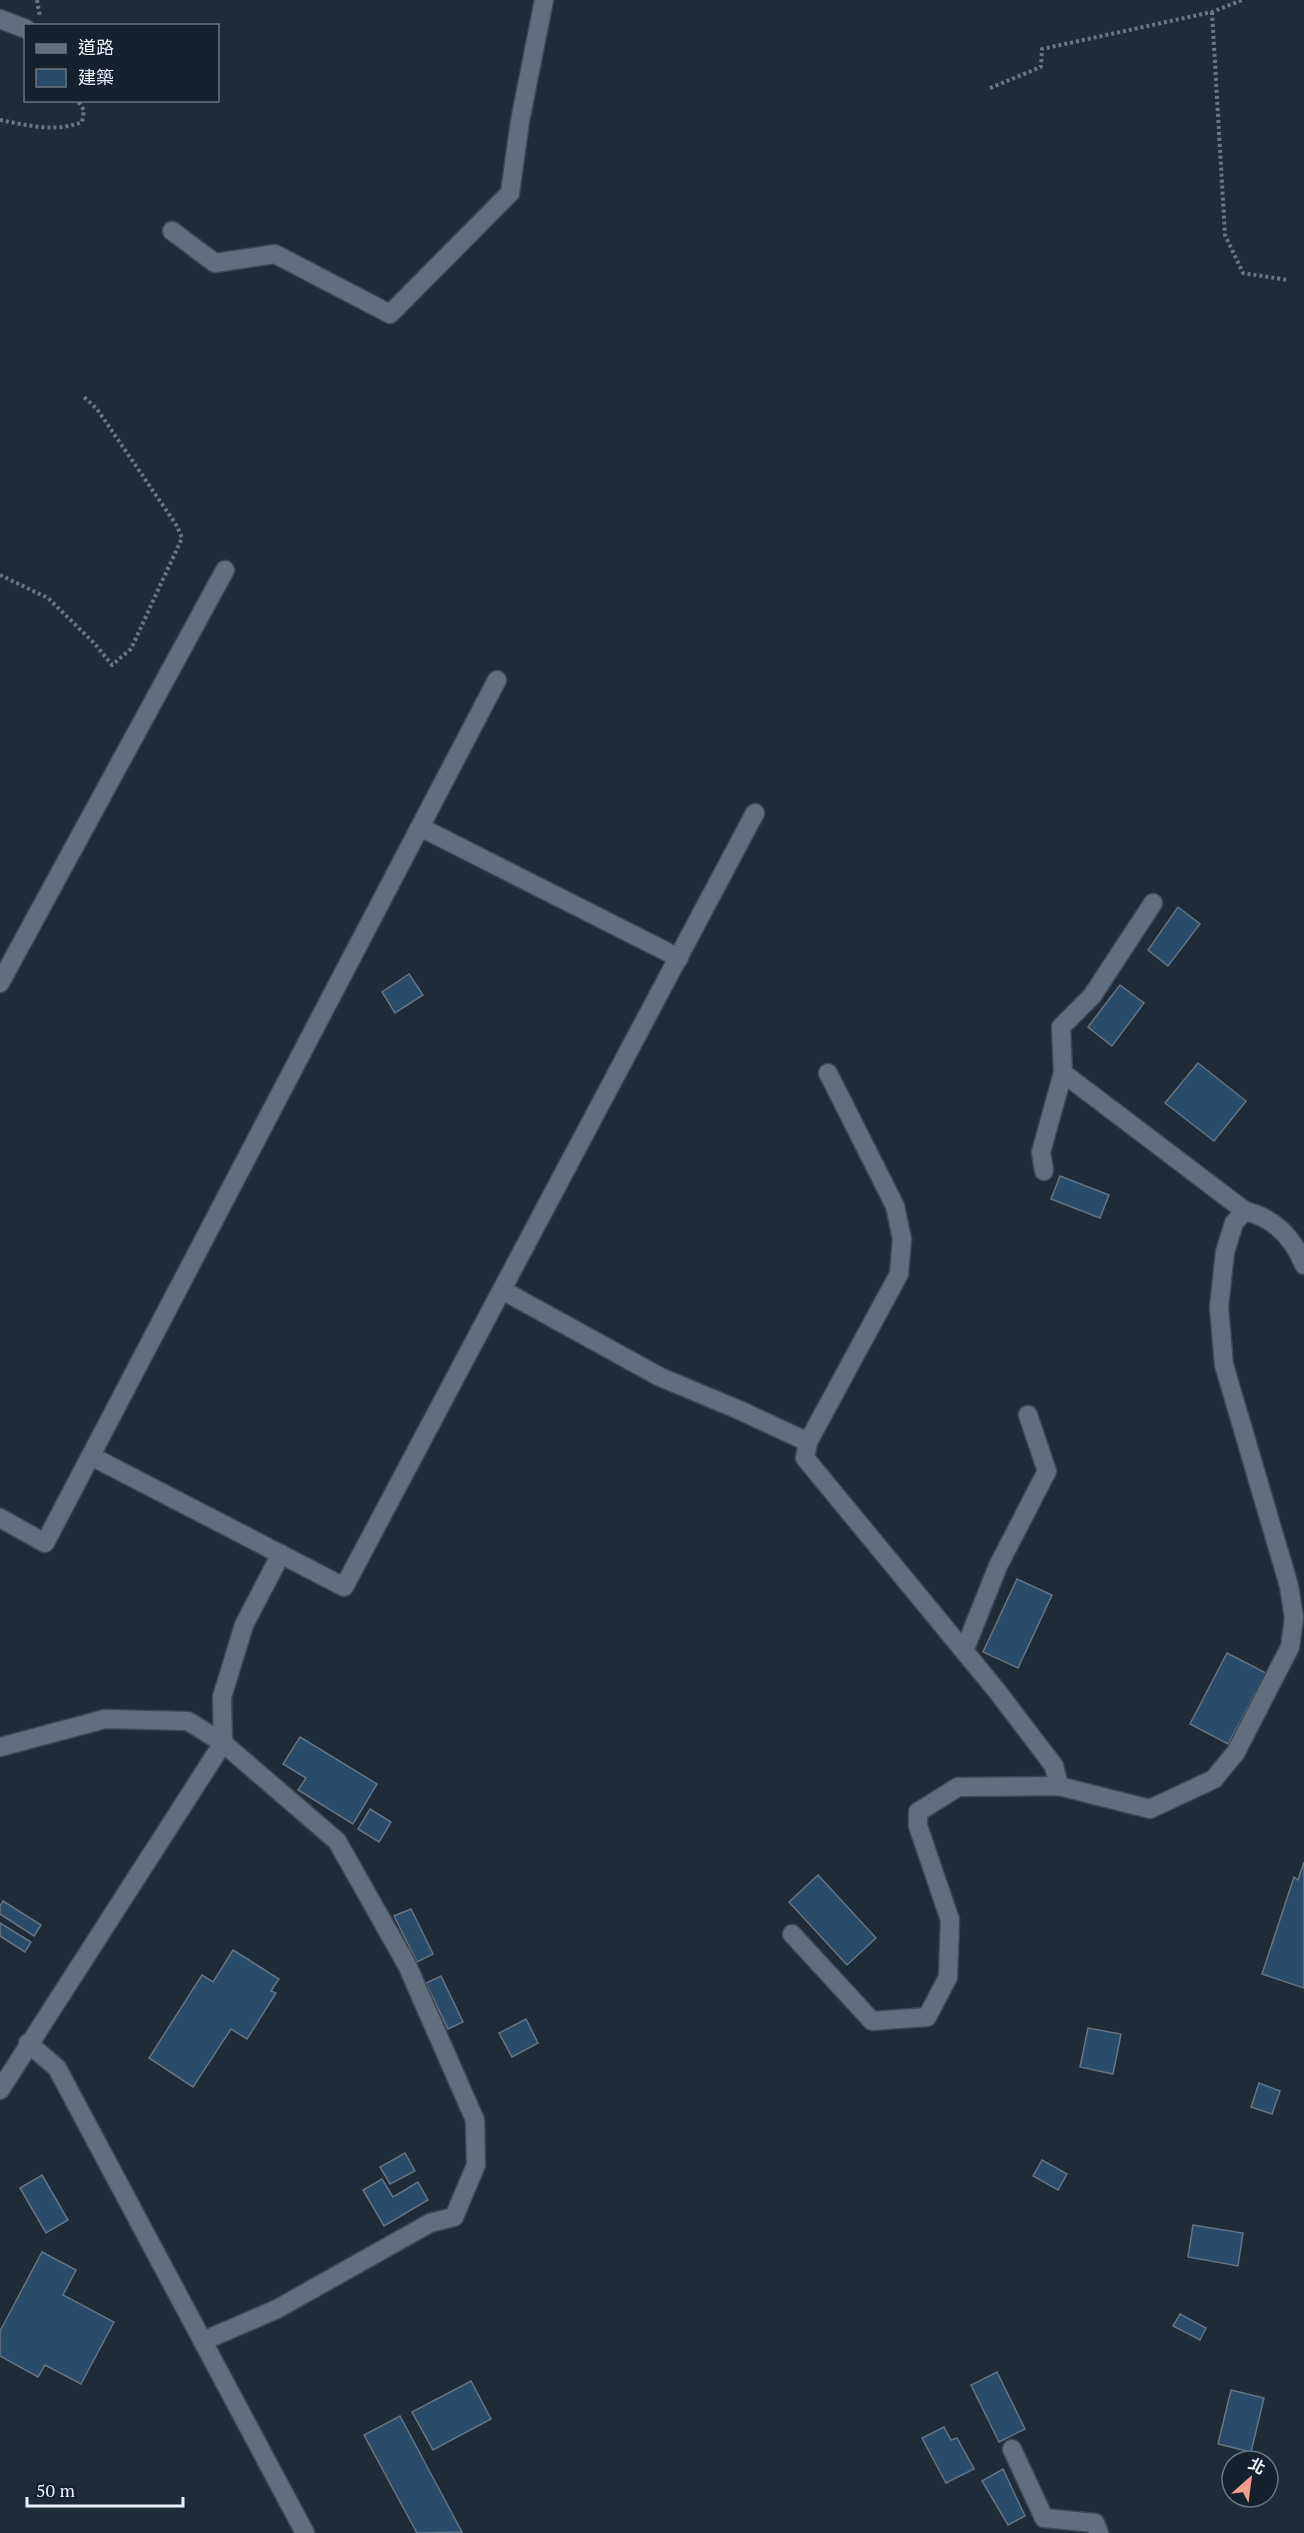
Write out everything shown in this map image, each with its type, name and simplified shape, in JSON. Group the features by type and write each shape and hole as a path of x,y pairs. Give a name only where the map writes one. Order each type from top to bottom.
{"lane":[{"path":"172,231 215,263 275,254 390,314 510,193 520,121 544,0"},
{"path":"0,19 24,28"},
{"path":"0,983 225,570"},
{"path":"0,1518 45,1543 497,680"},
{"path":"91,1456 344,1587 755,813"},
{"path":"420,827 679,958"},
{"path":"1044,1171 1041,1152 1063,1073 1061,1027 1092,996 1153,903"},
{"path":"828,1073 895,1206 902,1239 899,1274 808,1442 806,1458 998,1691 1054,1766 1059,1786"},
{"path":"1063,1073 1245,1211 1262,1215 1287,1234 1304,1265"},
{"path":"792,1934 872,2021 927,2017 948,1977 950,1920 918,1826 918,1812 958,1787 1059,1786 1150,1809 1214,1779 1236,1752 1290,1647 1294,1618 1289,1586 1224,1365 1219,1307 1225,1252 1234,1224 1245,1211"},
{"path":"502,1290 660,1377 738,1409 808,1442"},
{"path":"964,1651 998,1566 1047,1471 1028,1415"},
{"path":"0,2090 28,2043 223,1743 222,1697 244,1625 281,1554"},
{"path":"0,1747 105,1719 188,1721 223,1743 337,1840 407,1965 475,2120 476,2165 454,2217 430,2223 277,2309 203,2341"},
{"path":"28,2043 57,2068 305,2533"},
{"path":"1012,2449 1044,2518 1095,2523 1099,2533"}],"path":[{"path":"990,88 1041,68 1042,49 1212,12 1242,0"},
{"path":"1212,12 1225,235 1243,273 1288,280"},
{"path":"0,120 53,129 72,126 82,122 84,110 78,102"},
{"path":"0,575 37,590 48,598 95,644 112,665 131,649 182,538 177,526 97,409 84,397"}],"building":[{"path":"1178,907 1200,924 1168,966 1148,950"},
{"path":"409,974 423,995 395,1013 382,992"},
{"path":"1120,985 1144,1003 1112,1046 1088,1027"},
{"path":"1198,1063 1246,1101 1214,1141 1165,1103"},
{"path":"1060,1176 1109,1195 1100,1218 1051,1199"},
{"path":"1017,1579 1052,1595 1018,1668 983,1652"},
{"path":"1227,1653 1266,1673 1228,1744 1190,1724"},
{"path":"300,1737 377,1784 353,1824 298,1790 306,1778 283,1764"},
{"path":"370,1809 391,1822 379,1842 358,1829"},
{"path":"1304,1862 1304,1988 1262,1974 1294,1877 1298,1880"},
{"path":"818,1875 876,1938 847,1965 789,1902"},
{"path":"3,1901 41,1925 34,1936 0,1914"},
{"path":"411,1909 433,1954 417,1962 394,1916"},
{"path":"0,1923 31,1942 25,1952 0,1936"},
{"path":"233,1950 279,1979 271,1991 276,1993 247,2039 231,2029 193,2087 149,2058 202,1975 213,1982"},
{"path":"441,1976 463,2022 448,2029 426,1983"},
{"path":"526,2019 538,2043 512,2057 499,2033"},
{"path":"1088,2028 1121,2034 1113,2074 1080,2067"},
{"path":"1259,2083 1280,2091 1272,2114 1251,2107"},
{"path":"405,2153 415,2171 390,2184 380,2167"},
{"path":"1042,2160 1067,2174 1058,2190 1033,2176"},
{"path":"42,2175 68,2220 46,2233 20,2188"},
{"path":"382,2179 393,2197 418,2182 428,2200 384,2226 363,2190"},
{"path":"1193,2225 1243,2233 1238,2266 1188,2257"},
{"path":"42,2252 76,2270 63,2295 114,2322 81,2384 45,2365 38,2377 0,2356 0,2331"},
{"path":"1180,2314 1206,2328 1200,2340 1173,2326"},
{"path":"997,2372 1025,2429 999,2442 971,2385"},
{"path":"471,2381 491,2419 433,2450 412,2412"},
{"path":"1231,2390 1264,2398 1252,2449 1239,2449 1218,2444"},
{"path":"400,2416 462,2532 417,2533 364,2435"},
{"path":"944,2427 951,2440 957,2438 974,2469 946,2483 922,2438"},
{"path":"1003,2469 1025,2516 1008,2525 982,2481"}]}
